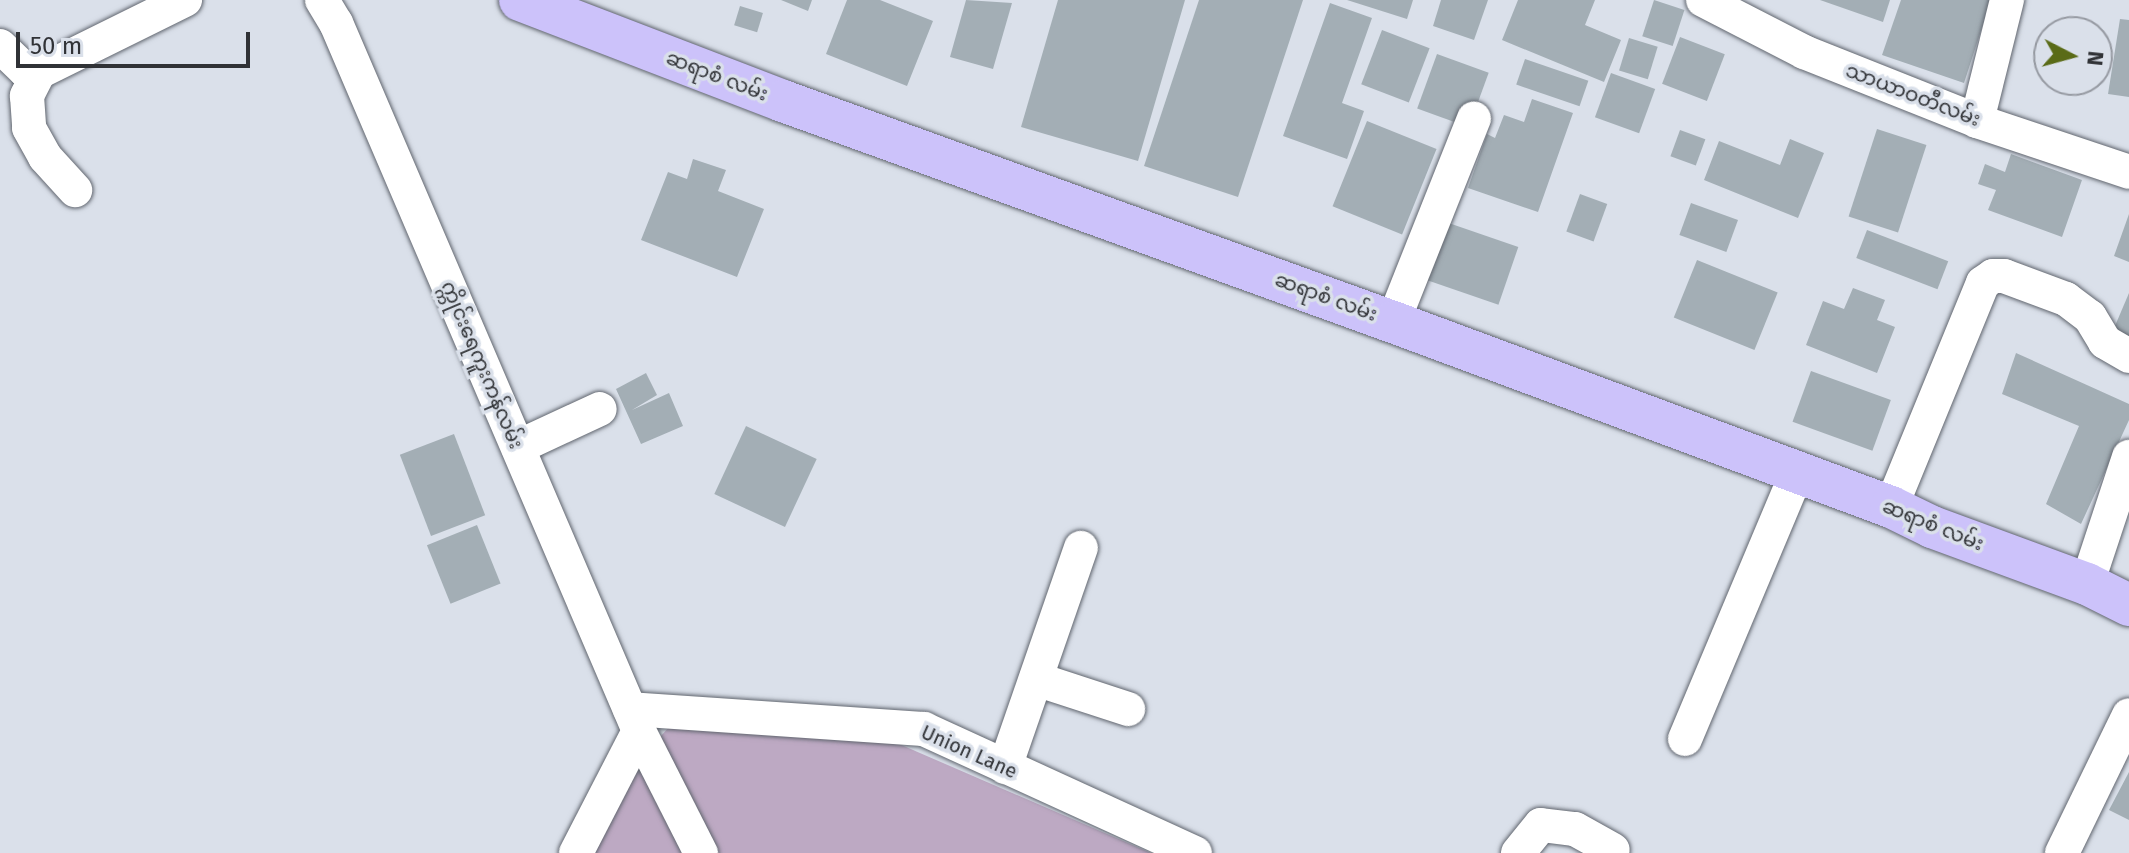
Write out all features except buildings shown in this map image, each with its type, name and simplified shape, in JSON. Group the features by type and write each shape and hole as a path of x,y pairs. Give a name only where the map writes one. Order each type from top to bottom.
{"main road":[{"name":"ဆရာစံ လမ်း","path":"520,0 783,101 1891,507 1932,527 2087,584 2129,605"}],"street":[{"path":"0,46 26,71 39,72 185,0"},
{"name":"က္ကိုင်းရေကူးကန်လမ်း","path":"322,0 336,23 635,720 701,853"},
{"name":"သာယာဝတီလမ်း","path":"1703,0 1804,52 1977,121 2129,172"},
{"path":"1977,121 2007,0"},
{"path":"39,72 27,96 29,128 45,157 75,190"},
{"path":"1393,322 1474,118"},
{"path":"1891,507 1983,283 1993,276 2004,276 2066,299 2090,317 2105,342 2129,356"},
{"path":"518,447 600,409"},
{"path":"2087,584 2129,457"},
{"path":"1685,739 1797,473"},
{"path":"1005,767 1081,548"},
{"path":"1036,679 1128,709"},
{"path":"2062,853 2129,715"},
{"path":"576,853 635,720"},
{"name":"Union Lane","path":"635,720 906,726 924,729 1195,853"},
{"path":"1518,853 1541,825 1575,829 1613,850"}],"shaded area":[{"path":"670,726 883,737 1151,853 594,853 649,749"}]}
